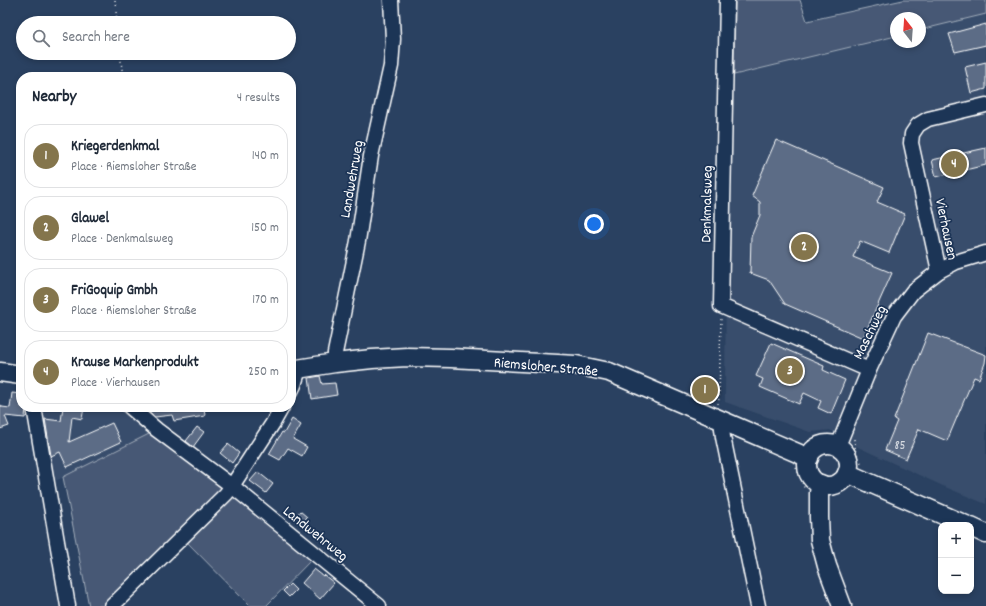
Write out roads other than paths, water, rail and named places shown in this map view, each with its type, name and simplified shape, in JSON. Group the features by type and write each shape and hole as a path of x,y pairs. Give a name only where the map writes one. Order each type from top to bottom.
{"main road":[{"name":"Riemsloher Straße","path":"296,369 372,358 407,357 576,365 609,372 719,414 802,455"},
{"path":"0,372 16,374"},
{"path":"841,440 843,450 849,461 847,473 844,478 834,485 821,484 811,476 808,471 808,464 802,455 811,453 821,445 833,444 841,440"},
{"path":"847,473 959,522"},
{"path":"821,484 819,493 820,540 827,566 842,606"},
{"path":"974,528 986,534"}],"street":[{"name":"Landwehrweg","path":"335,363 335,353 358,241 371,156 391,66 393,39 391,0"},
{"name":"Denkmalsweg","path":"728,0 721,306 869,370"},
{"name":"Vierhausen","path":"939,271 911,143 912,134 918,124 928,119 986,106"},
{"name":"Maschweg","path":"841,440 869,370 894,316 913,291 939,271 956,262 986,253"},
{"path":"35,412 68,606"},
{"name":"Landwehrweg","path":"136,412 157,430 232,486 379,606"},
{"path":"112,606 226,494 279,412"},
{"path":"719,414 758,606"}],"place":[{"name":"Krause Markenprodukt","path":"954,164"},
{"name":"Glawel","path":"804,247"},
{"name":"FriGoquip Gmbh","path":"790,371"},
{"name":"Kriegerdenkmal","path":"705,390"}]}
